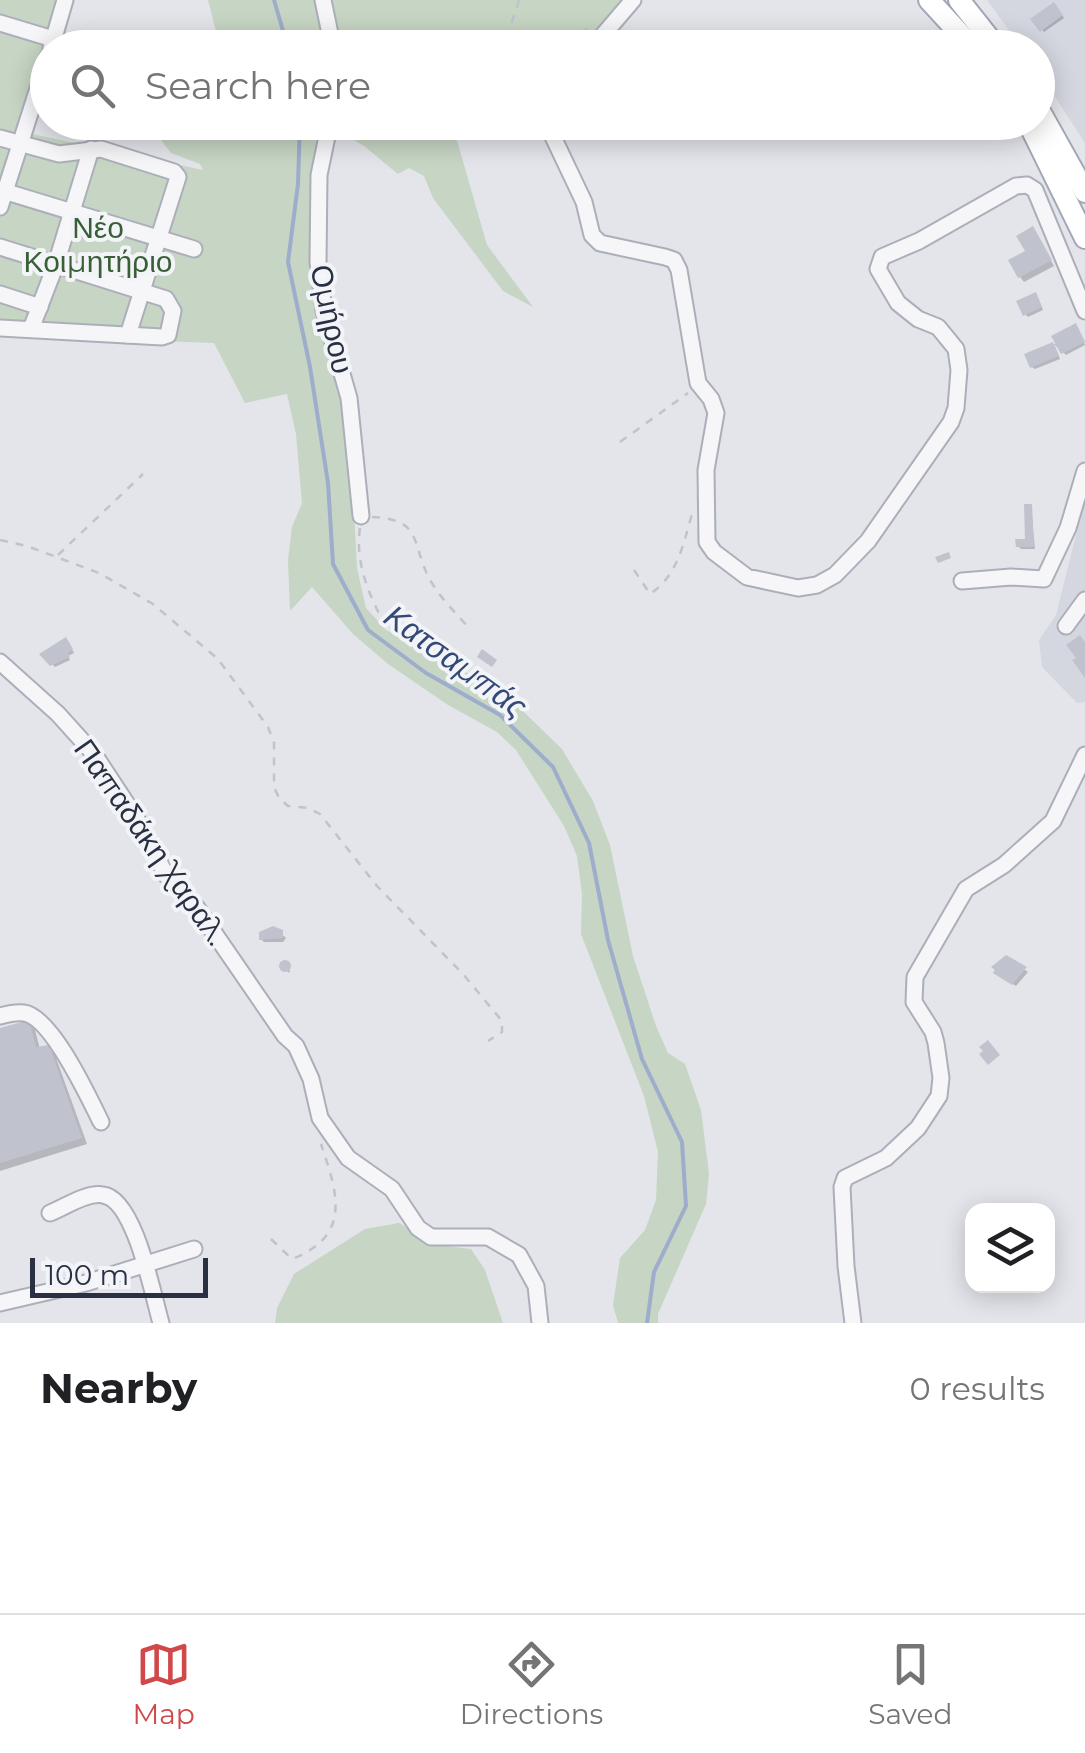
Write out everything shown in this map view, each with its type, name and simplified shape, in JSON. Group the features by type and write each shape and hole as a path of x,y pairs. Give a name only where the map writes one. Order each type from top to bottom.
{"main road":[{"path":"930,0 957,30"},
{"path":"958,0 982,30"},
{"path":"1055,138 1085,192"},
{"path":"1037,140 1085,238"}],"street":[{"path":"56,30 66,0"},
{"path":"323,0 329,30"},
{"path":"607,30 633,0"},
{"path":"0,23 30,35"},
{"path":"30,112 2,196 72,212 194,249"},
{"path":"0,138 59,154 91,149 178,176 128,335"},
{"name":"Ομήρου","path":"326,140 319,174 318,262 324,311 348,398 361,516"},
{"path":"555,140 584,202 592,235 600,243 674,260 680,270 700,385 712,399 716,413 706,470 707,542 747,577 782,587 816,585 834,575 868,541 951,422 958,393 956,349 938,326 918,319 898,303 878,268 882,256 946,227 1016,186 1026,185 1035,190 1085,311"},
{"path":"31,329 56,264 91,149"},
{"path":"0,248 166,298 173,307 168,335 162,337 0,328"},
{"path":"0,294 40,307"},
{"path":"962,582 1011,577 1044,579 1068,528 1085,472"},
{"path":"1066,626 1085,600"},
{"name":"Παπαδάκη Χαραλ.","path":"0,662 77,732 94,754 138,820 166,875 198,908 285,1036 296,1046 311,1079 320,1118"},
{"path":"853,1323 846,1266 842,1188 845,1178 886,1158 918,1128 939,1096 941,1078 936,1043 914,1002 915,978 966,889 1004,865 1053,821 1085,755"},
{"path":"0,1016 22,1012 30,1015 74,1065 101,1122"},
{"path":"320,1118 348,1158 392,1189 418,1228 431,1237 488,1238 518,1255 536,1286 540,1323"},
{"path":"50,1213 90,1196 108,1196 131,1224 161,1323"},
{"path":"0,1303 194,1249"}],"path":[{"path":"511,30 519,0"},
{"path":"620,442 700,385"},
{"path":"57,556 143,474"},
{"path":"634,570 650,594 658,588 678,563 695,502"},
{"path":"383,622 367,587 362,564 361,516 396,518 408,526 429,578 469,628"},
{"path":"0,540 99,573 153,604 218,659 268,727 274,743 274,786 279,798 288,806 320,814 377,886 463,974 502,1021 502,1032 488,1041"},
{"path":"272,1239 292,1259 309,1252 337,1212 338,1195 321,1143 320,1118"}],"shaded area":[{"path":"987,0 1085,0 1085,143 1055,97 1055,30 1009,30"},
{"path":"1085,499 1085,702 1077,703 1042,667 1039,640 1056,615"}],"green space":[{"name":"Νέο Κοιμητήριο","path":"0,0 71,0 57,30 30,30 30,140 60,140 203,170 200,164 171,153 161,140 322,140 311,229 315,283 341,395 357,568 366,608 386,630 503,692 562,749 593,801 610,845 633,956 656,1026 668,1053 685,1064 701,1110 709,1174 706,1204 658,1314 658,1323 618,1323 613,1305 620,1258 645,1230 656,1200 658,1152 644,1096 581,934 582,894 577,856 564,826 516,750 497,732 448,705 388,664 353,634 312,587 290,611 288,560 292,527 302,503 296,434 287,394 245,403 214,343 0,335"},
{"path":"208,0 318,0 324,30 216,30"},
{"path":"327,0 627,0 602,30 333,30"},
{"path":"354,140 457,140 487,245 533,307 503,291 433,198 424,176 409,168 398,174"},
{"path":"399,1223 437,1245 471,1249 485,1270 503,1323 275,1323 277,1308 294,1274 365,1229"}],"building":[{"path":"1054,2 1063,15 1043,30 1030,19"},
{"path":"1033,226 1052,260 1018,278 1008,260 1025,251 1016,236"},
{"path":"1036,292 1042,307 1023,316 1016,301"},
{"path":"1076,323 1085,342 1061,354 1051,336"},
{"path":"1053,342 1059,356 1030,368 1024,354"},
{"path":"1024,504 1032,504 1034,547 1016,547 1015,539 1025,539"},
{"path":"949,552 951,558 938,563 935,557"},
{"path":"1080,635 1085,642 1085,678 1066,645"},
{"path":"66,637 73,649 68,653 70,657 50,666 39,654"},
{"path":"482,649 497,660 492,667 477,657"},
{"path":"273,926 283,930 283,938 259,940 259,932"},
{"path":"1006,955 1027,967 1012,985 993,973 991,967"},
{"path":"285,960 291,966 285,972 279,966"},
{"path":"29,1020 36,1047 49,1045 82,1138 0,1163 0,1028"},
{"path":"988,1040 1000,1055 988,1065 979,1054 983,1051 979,1047"}],"waterway":[{"name":"Κατσαμπάς","path":"274,0 283,30"},
{"name":"Κατσαμπάς","path":"299,140 288,262 328,483 333,564 368,630 426,673 500,715 553,767 589,843 608,940 642,1059 682,1142 686,1206 654,1272 647,1323"}]}
